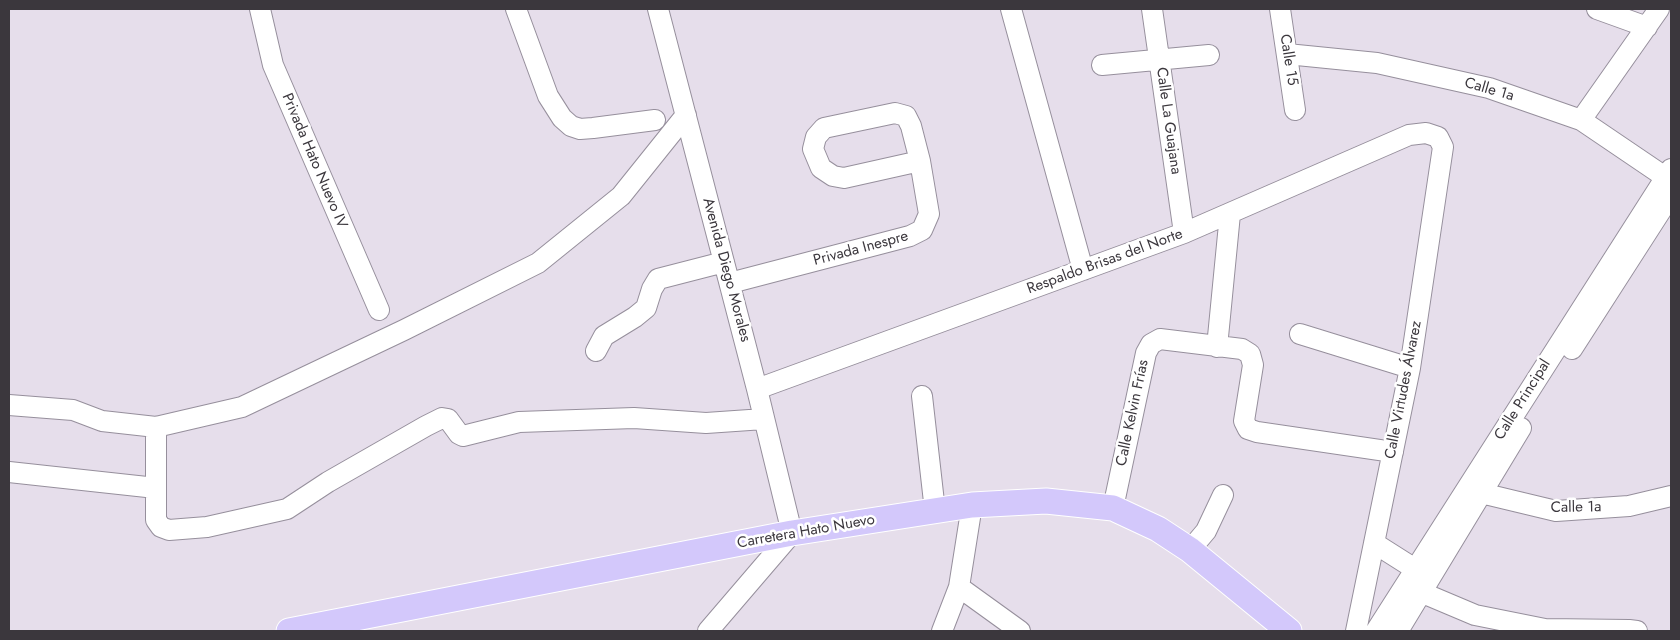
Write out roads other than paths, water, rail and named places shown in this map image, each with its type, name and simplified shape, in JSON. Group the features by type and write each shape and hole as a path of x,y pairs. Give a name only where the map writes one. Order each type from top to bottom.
{"main road":[{"name":"Carretera Hato Nuevo","path":"289,631 792,533 972,505 1046,501 1113,508 1158,529 1190,550 1289,631"}],"street":[{"name":"Privada Hato Nuevo IV","path":"260,9 273,64 379,310"},
{"path":"516,9 548,96 562,118 571,126 592,128 656,120"},
{"name":"Avenida Diego Morales","path":"658,9 730,283 792,533"},
{"path":"1011,9 1083,270"},
{"name":"Calle La Guajana","path":"1152,9 1184,233"},
{"name":"Calle 15","path":"1280,9 1295,110"},
{"path":"1597,9 1647,27"},
{"path":"1581,120 1659,9"},
{"name":"Calle 1a","path":"1287,54 1377,63 1489,88 1581,120 1670,181"},
{"path":"1102,65 1209,55"},
{"name":"Privada Inespre","path":"730,283 910,236 922,230 929,214 920,161 911,126 906,116 895,113 824,128 816,136 813,149 821,168 833,176 844,178 920,161"},
{"path":"9,405 73,410 102,421 156,427 242,407 404,330 538,263 621,196 686,116"},
{"name":"Respaldo Brisas del Norte","path":"757,389 1184,233 1409,135 1426,133 1438,137 1443,147"},
{"name":"Calle Virtudes Álvarez","path":"1356,631 1410,368 1443,147"},
{"name":"Calle Principal","path":"1376,631 1482,493 1670,181"},
{"name":"Calle Principal","path":"1398,631 1414,583 1670,181"},
{"path":"1217,347 1230,214"},
{"path":"596,351 604,336 646,308 652,288 658,279 724,262"},
{"path":"1300,334 1410,368"},
{"name":"Calle Kelvin Frías","path":"1113,508 1146,353 1151,344 1160,339 1242,349 1250,354 1253,365 1244,421 1248,429 1257,432 1393,452"},
{"path":"922,396 935,511"},
{"path":"156,427 156,520 161,527 169,530 207,527 288,509 328,482 442,418 448,419 459,434 463,436 519,422 634,418 706,423 764,419"},
{"path":"9,472 156,488"},
{"name":"Calle 1a","path":"1482,493 1556,511 1629,506 1671,496"},
{"path":"1190,550 1206,532 1223,495"},
{"path":"942,631 959,588 972,505"},
{"path":"708,631 792,533"},
{"path":"1374,543 1414,583 1475,615 1545,629 1637,631"},
{"path":"959,588 1020,631"}]}
